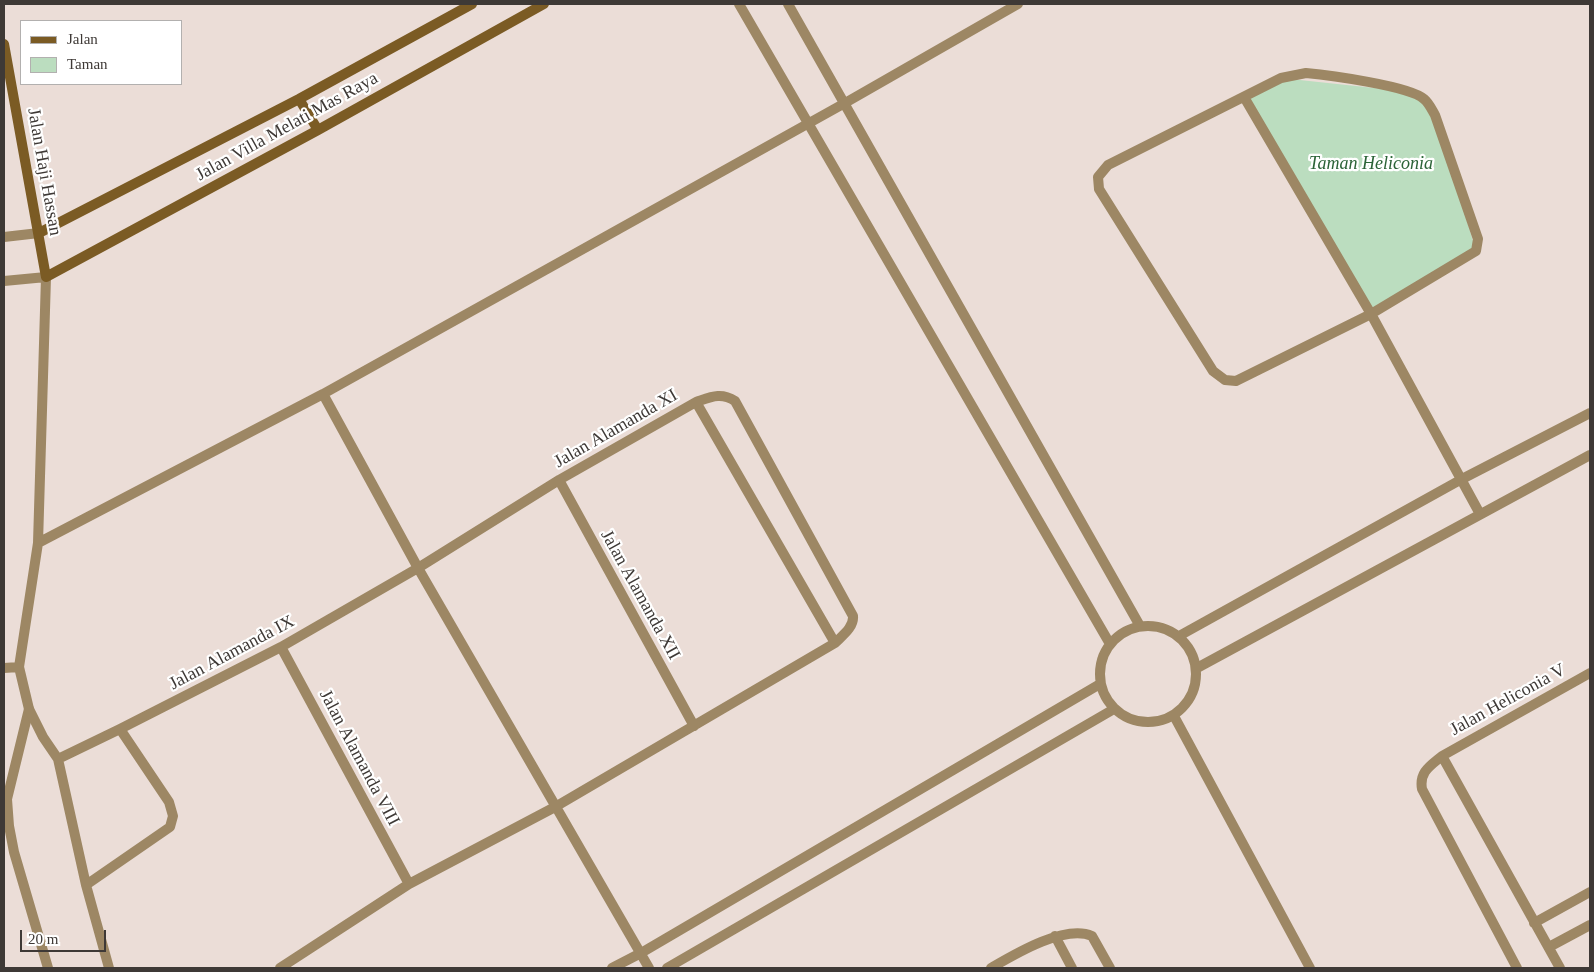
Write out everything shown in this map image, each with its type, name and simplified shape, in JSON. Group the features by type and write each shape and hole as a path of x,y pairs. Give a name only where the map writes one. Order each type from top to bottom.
{"street":[{"name":"Jalan Villa Melati Mas Raya","path":"39,232 299,99 472,4"},
{"name":"Jalan Villa Melati Mas Raya","path":"46,277 318,130 544,4"},
{"path":"739,4 1110,644"},
{"path":"788,4 1140,626"},
{"path":"38,543 323,394 1018,4"},
{"name":"Jalan Haji Hassan","path":"4,44 46,277"},
{"path":"1306,73 1412,92 1424,99 1435,115 1478,239 1476,251 1462,261 1371,314 1236,381 1225,380 1213,371 1099,189 1098,177 1108,165 1244,97 1281,78 1306,73"},
{"path":"1244,97 1371,314 1480,514"},
{"path":"299,99 318,130"},
{"path":"4,237 39,232"},
{"path":"4,281 46,277 38,543 19,667 29,709 43,738 58,759 86,885 109,968"},
{"path":"323,394 418,568 649,968"},
{"path":"280,968 408,884 555,807 835,643 850,627 854,621 854,616 735,401 727,396 716,396 696,402"},
{"name":"Jalan Alamanda XI","path":"418,568 559,480 696,402 835,643"},
{"path":"1178,636 1462,480 1590,413"},
{"path":"1197,668 1590,455"},
{"name":"Jalan Alamanda XII","path":"559,480 694,726"},
{"name":"Jalan Alamanda IX","path":"58,759 281,647 418,568"},
{"path":"1140,626 1160,627 1170,630 1190,650 1197,668 1195,687 1188,703 1174,716 1164,721 1143,722 1132,720 1114,709 1100,684 1099,670 1103,656 1110,644 1123,632 1140,626"},
{"name":"Jalan Alamanda VIII","path":"281,647 408,884"},
{"path":"4,668 19,667"},
{"name":"Jalan Heliconia V","path":"1517,968 1422,789 1423,773 1442,756 1590,673"},
{"path":"612,968 1100,684"},
{"path":"29,709 7,799 9,826 14,852 48,968"},
{"path":"667,968 1114,709"},
{"path":"1174,716 1310,968"},
{"path":"86,885 170,827 173,816 169,802 120,729"},
{"path":"1442,756 1560,968"},
{"path":"1534,923 1590,892"},
{"path":"1549,948 1590,926"},
{"path":"991,968 1055,936 1080,932 1092,936 1110,968"},
{"path":"1055,936 1072,968"}],"green space":[{"name":"Taman Heliconia","path":"1281,78 1412,92 1435,115 1476,251 1371,314 1244,97"}]}
